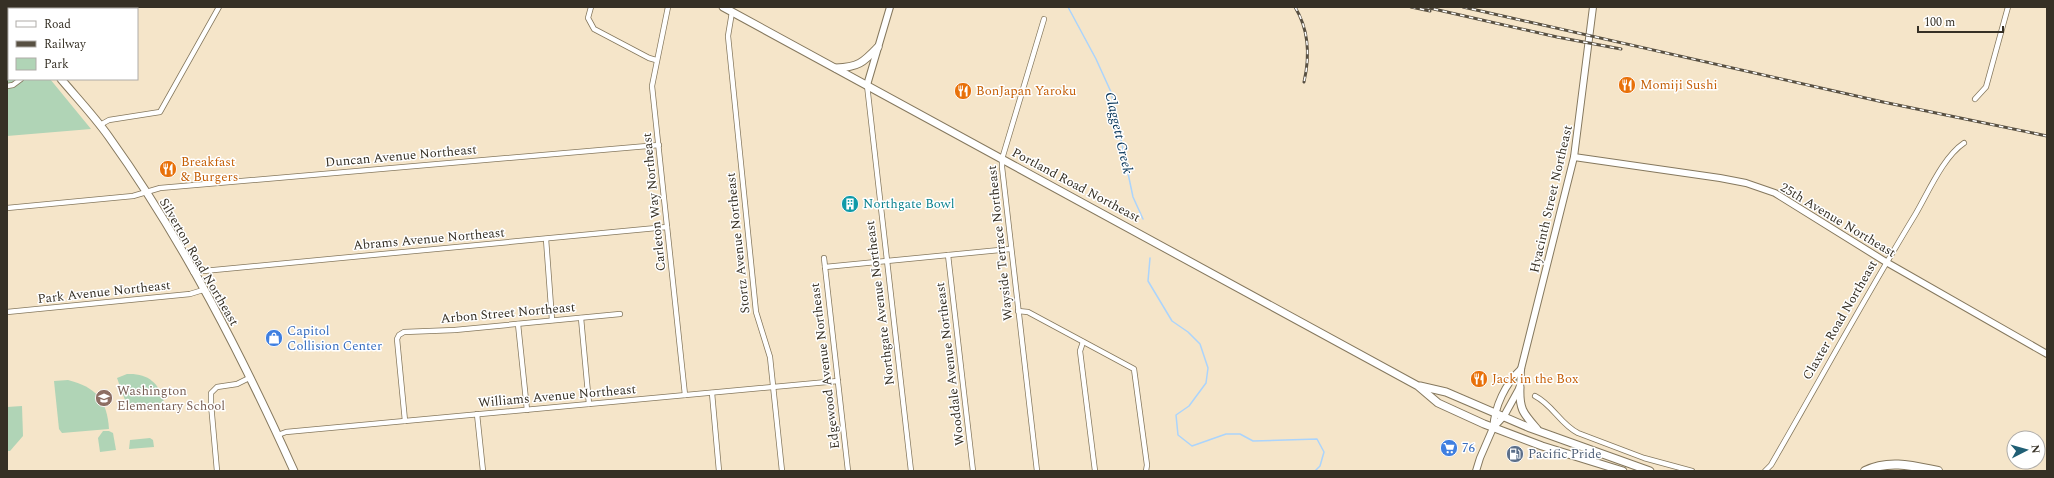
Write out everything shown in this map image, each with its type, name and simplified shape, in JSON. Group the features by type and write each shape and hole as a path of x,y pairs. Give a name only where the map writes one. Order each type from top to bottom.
{"highway":[{"path":"1865,471 1877,466 1894,464 1938,471"}],"main road":[{"name":"Portland Road Northeast","path":"723,7 1418,386 1438,403 1493,428 1542,446 1623,471"},
{"path":"835,68 851,67 862,63 878,47"},
{"name":"Silverton Road Northeast","path":"62,80 100,125 145,192 194,272 278,435 294,471"},
{"name":"Portland Road Northeast","path":"1418,386 1446,392 1539,431 1650,471"},
{"path":"1520,386 1521,408 1539,431"}],"street":[{"path":"100,125 110,120 160,112 219,7"},
{"path":"591,7 588,18 594,29 648,58 656,60"},
{"name":"Carleton Way Northeast","path":"668,7 656,60 652,86 685,395"},
{"path":"868,86 890,7"},
{"name":"Hyacinth Street Northeast","path":"1476,471 1481,454 1493,428 1504,416 1520,386 1521,369 1574,157 1593,7"},
{"path":"1974,99 1986,87 2008,7"},
{"name":"Stortz Avenue Northeast","path":"732,12 728,36 756,312 768,350 782,471"},
{"name":"Wayside Terrace Northeast","path":"1037,471 1010,249 1002,159 1044,19"},
{"path":"7,86 14,85 20,80"},
{"name":"Northgate Avenue Northeast","path":"868,86 886,261 911,471"},
{"name":"Claxter Road Northeast","path":"1765,471 1786,438 1886,262 1952,153 1964,143"},
{"name":"Duncan Avenue Northeast","path":"7,208 133,196 160,188 659,145"},
{"name":"25th Avenue Northeast","path":"1574,157 1720,178 1759,187 1776,193 1886,262 2047,354"},
{"name":"Abrams Avenue Northeast","path":"194,272 667,227"},
{"path":"546,239 552,320"},
{"path":"825,267 1010,249"},
{"name":"Wooddale Avenue Northeast","path":"948,255 973,471"},
{"name":"Edgewood Avenue Northeast","path":"824,258 848,471"},
{"name":"Park Avenue Northeast","path":"7,312 190,294 203,290"},
{"path":"1018,311 1028,312 1134,369 1146,457 1146,471"},
{"name":"Arbon Street Northeast","path":"405,421 397,339 399,335 404,332 420,330 455,330 620,314"},
{"path":"581,318 589,404"},
{"path":"518,324 527,410"},
{"path":"1083,342 1080,351 1095,471"},
{"name":"Hyacinth Street Northeast","path":"1493,428 1494,412 1512,378 1521,369"},
{"path":"217,471 211,393 217,387 237,384 249,378"},
{"name":"Williams Avenue Northeast","path":"278,435 286,432 838,381"},
{"path":"712,392 719,471"},
{"path":"1535,396 1548,403 1573,431 1644,458 1692,471"},
{"path":"477,414 483,471"}],"green space":[{"path":"7,28 8,80 51,80 91,129 7,136"},
{"path":"127,374 141,375 151,380 159,389 164,402 129,411 117,378"},
{"path":"68,380 86,387 98,396 106,410 109,429 62,433 59,429 54,381"},
{"path":"22,406 23,436 10,451 7,451 7,407"},
{"path":"103,431 113,433 116,450 100,452 98,438"},
{"path":"150,438 153,440 154,447 129,449 130,440"}],"waterway":[{"name":"Claggett Creek","path":"1068,7 1096,59 1111,92 1133,197 1143,219"},
{"name":"Claggett Creek","path":"1150,258 1148,281 1172,321 1188,332 1200,344 1208,368 1206,383 1189,406 1176,415 1178,435 1192,446 1226,434 1240,434 1253,441 1317,439 1324,452 1320,466 1315,471"}],"railway":[{"path":"1295,7 1300,16 1306,34 1307,63 1304,82"},
{"path":"1411,7 1430,11"},
{"path":"1425,7 1557,37 1621,49"},
{"path":"1463,7 1883,102 2047,136"}],"place":[{"name":"Momiji Sushi","path":"1627,85"},
{"name":"BonJapan Yaroku","path":"963,91"},
{"name":"Breakfast & Burgers","path":"168,169"},
{"name":"Northgate Bowl","path":"850,204"},
{"name":"Capitol Collision Center","path":"274,338"},
{"name":"Jack in the Box","path":"1479,379"},
{"name":"Washington Elementary School","path":"104,398"},
{"name":"76","path":"1449,448"},
{"name":"Pacific Pride","path":"1515,454"}]}
